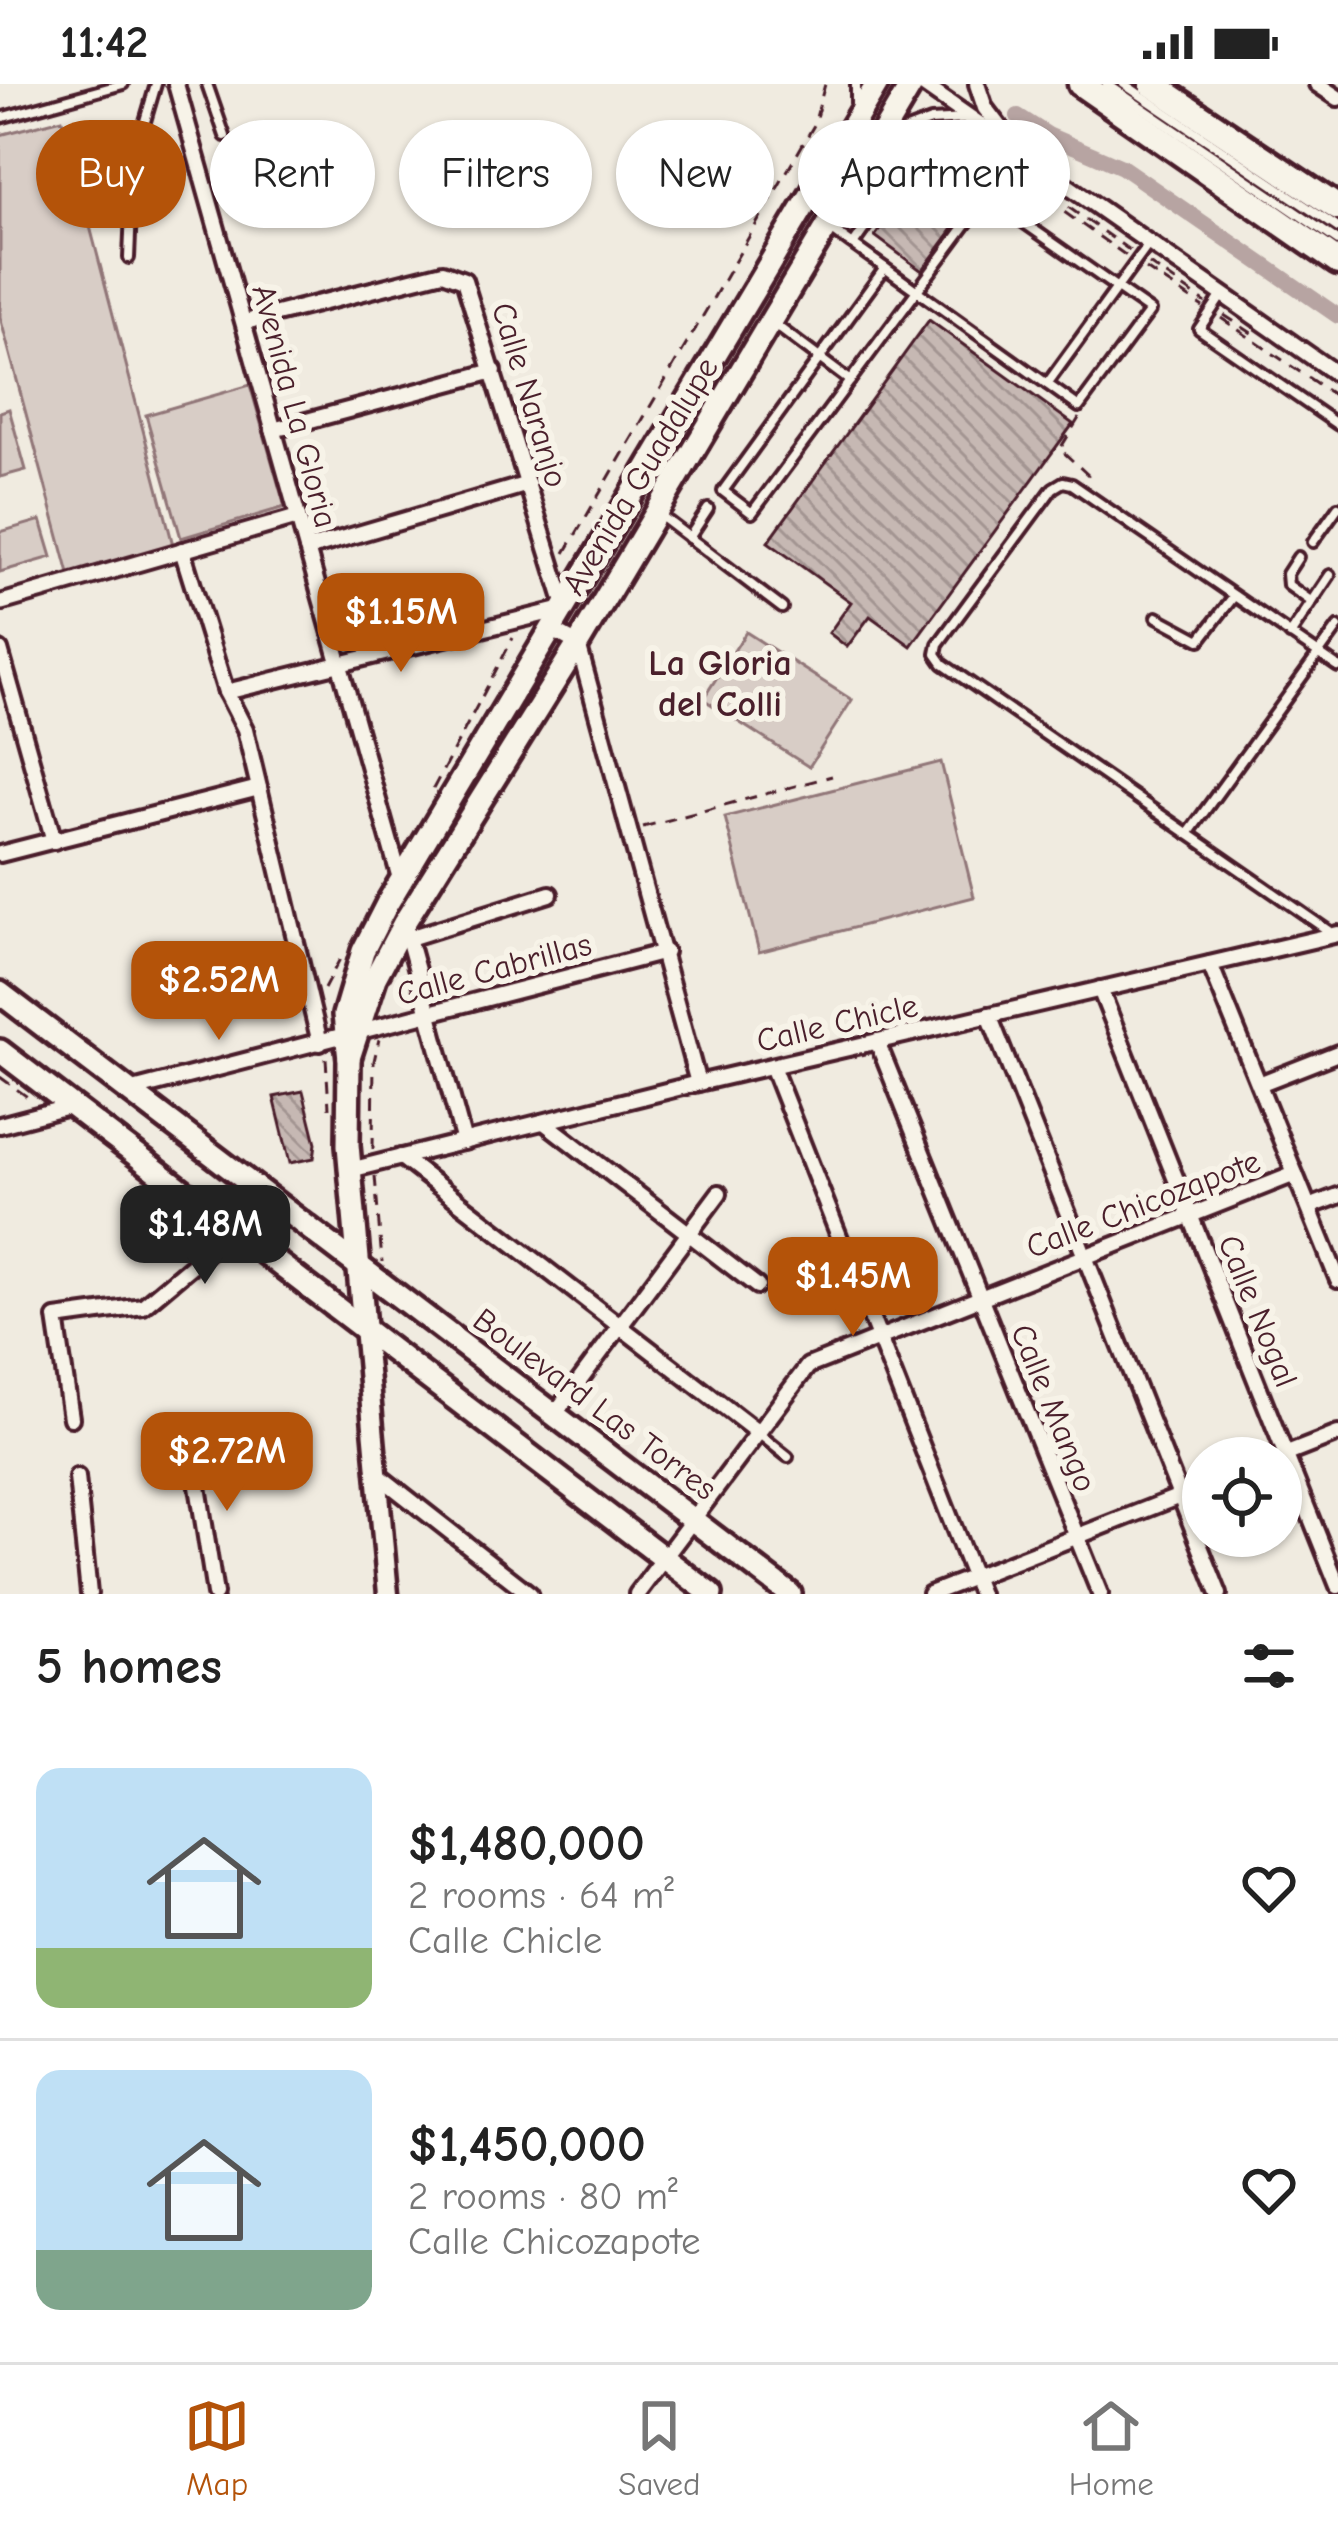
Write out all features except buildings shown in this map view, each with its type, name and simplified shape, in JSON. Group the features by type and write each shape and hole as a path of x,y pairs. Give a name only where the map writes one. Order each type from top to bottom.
{"highway":[{"path":"1081,84 1338,262"},
{"path":"1152,84 1338,208"}],"main road":[{"name":"Avenida Guadalupe","path":"855,120 877,84"},
{"name":"Avenida Guadalupe","path":"891,120 912,84"},
{"name":"Avenida Guadalupe","path":"363,1030 346,998 363,951 798,215"},
{"name":"Avenida Guadalupe","path":"363,1030 375,978 826,228"},
{"name":"Boulevard Las Torres","path":"0,993 790,1594"},
{"path":"363,1030 349,1059 346,1120 388,1594"},
{"path":"0,1052 711,1594"}],"street":[{"name":"Avenida La Gloria","path":"176,84 401,882"},
{"path":"922,84 960,120"},
{"path":"977,84 994,120"},
{"path":"1317,84 1338,98"},
{"path":"1070,202 1215,305 1338,375"},
{"name":"Calle Naranjo","path":"244,322 443,272 458,275 470,290 555,571 560,615"},
{"path":"273,430 494,371"},
{"path":"307,549 528,484"},
{"path":"0,603 298,517"},
{"path":"182,550 226,692 245,729 320,1043"},
{"path":"226,692 560,615 578,644 698,1083"},
{"path":"0,650 54,841"},
{"path":"0,726 20,721"},
{"path":"0,854 260,788"},
{"path":"464,1142 406,930 550,894"},
{"name":"Calle Chicle","path":"350,1169 1336,934"},
{"name":"Calle Cabrillas","path":"129,1091 665,952"},
{"path":"1210,964 1338,1280"},
{"name":"Calle Nogal","path":"1100,989 1274,1437"},
{"path":"988,1015 1219,1594"},
{"name":"Calle Mango","path":"877,1041 1100,1594"},
{"path":"1259,1084 1338,1053"},
{"path":"772,1066 980,1594"},
{"path":"0,1125 72,1106"},
{"path":"544,1122 757,1286"},
{"path":"400,1157 757,1432"},
{"name":"Calle Chicozapote","path":"638,1594 808,1366 1295,1174"},
{"path":"554,1414 718,1193"},
{"path":"1309,1208 1338,1196"},
{"path":"70,1418 56,1318 143,1306 235,1229"},
{"path":"1302,1448 1338,1434"},
{"path":"191,1442 215,1594"},
{"path":"378,1475 530,1594"},
{"path":"76,1477 89,1594"},
{"path":"930,1594 1182,1496"},
{"name":"Calle Nogal","path":"1302,1504 1338,1586"}],"lane":[{"path":"0,118 123,84"},
{"path":"128,258 133,162 156,84"},
{"path":"207,84 219,120"},
{"path":"852,120 856,84"},
{"path":"1107,84 1338,241"},
{"path":"1124,84 1338,229"},
{"path":"828,228 1079,407 1150,310 1033,228"},
{"path":"853,245 865,228"},
{"path":"885,268 723,491 752,513 963,228"},
{"path":"1047,384 1141,254"},
{"path":"1215,305 1199,329 1338,425"},
{"path":"770,322 850,381"},
{"path":"1336,934 943,664 936,654 938,644 1053,488 1063,482 1338,667"},
{"path":"1313,542 1338,508"},
{"path":"689,538 708,509"},
{"path":"656,513 782,608"},
{"path":"1298,557 1287,574 1288,586 1312,602"},
{"path":"1290,634 1330,575"},
{"path":"1157,617 1199,640 1234,596"},
{"path":"1188,834 1338,628"},
{"path":"757,1432 788,1456"}],"path":[{"path":"555,571 814,124 826,84"},
{"path":"1070,202 1338,395"},
{"path":"1079,407 1082,413 1060,448 1088,476 1084,481"},
{"path":"427,800 523,620"},
{"path":"630,830 832,776"},
{"path":"312,1009 344,953"},
{"path":"363,1030 374,1060 374,1161 382,1264"}],"shaded area":[{"path":"36,126 36,228 90,228 173,545 69,574 0,317 0,135"},
{"path":"250,385 285,507 181,538 146,415"},
{"path":"9,409 26,470 0,477 0,412"},
{"path":"41,520 52,557 0,572 0,532"},
{"path":"746,632 852,700 809,767 703,699"},
{"path":"941,762 974,897 759,952 725,817"}],"waterway":[{"path":"1018,116 1048,135 1122,167 1338,316"}],"district":[{"name":"La Gloria del Colli","path":"720,684"}]}
